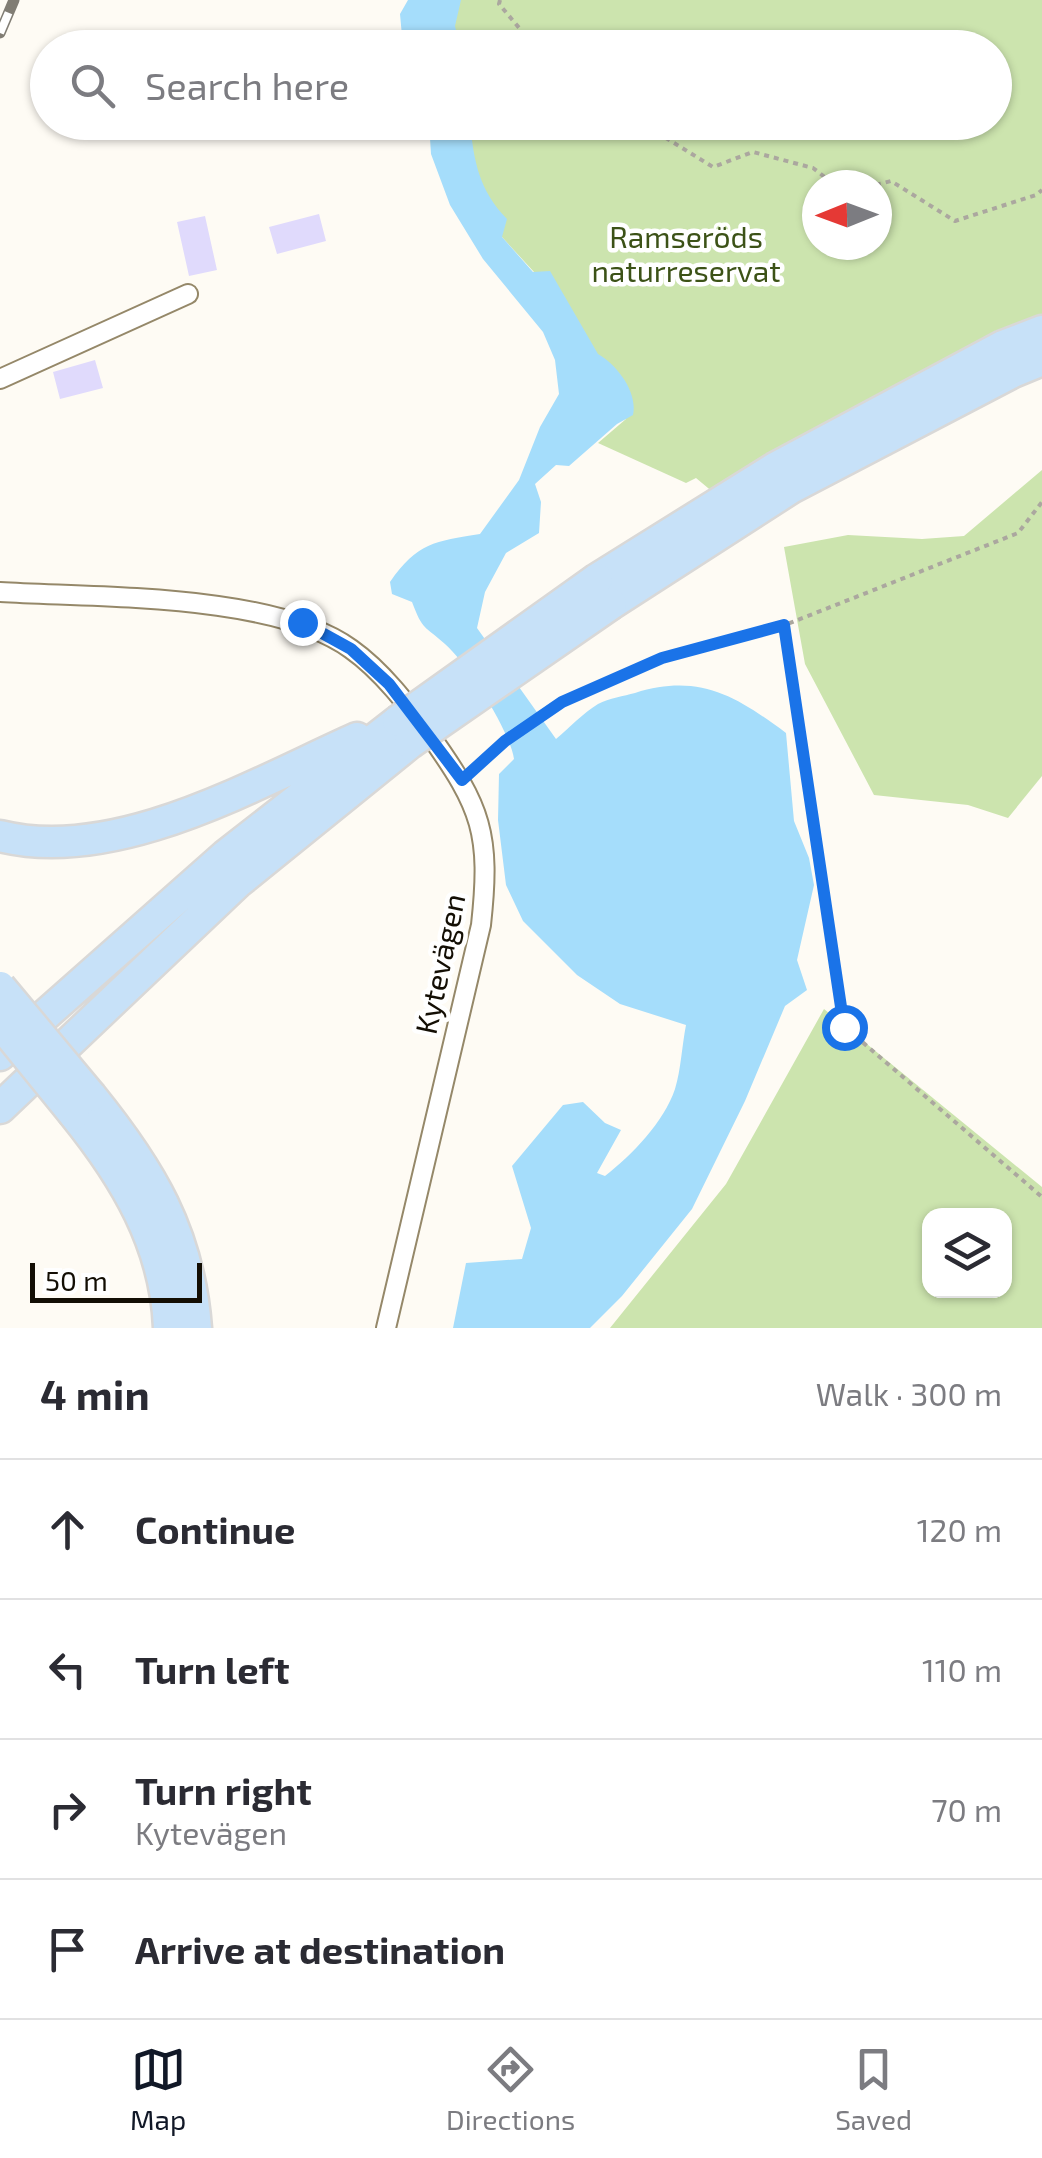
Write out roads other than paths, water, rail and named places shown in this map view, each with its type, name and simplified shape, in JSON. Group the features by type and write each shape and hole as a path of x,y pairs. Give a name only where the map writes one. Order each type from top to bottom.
{"main road":[{"path":"0,1055 226,855 775,468 1004,346 1042,331"},
{"path":"604,591 792,488 1042,360"},
{"path":"0,836 75,842 142,827 404,732"},
{"path":"0,1108 404,732"},
{"path":"0,986 82,1105 149,1232 164,1280 169,1328"},
{"path":"0,1023 138,1159 174,1224 186,1259 196,1328"}],"street":[{"path":"0,378 188,294"},
{"name":"Kytevägen","path":"0,592 247,610 302,622 351,649 389,684 462,780 480,822 485,854 481,925 386,1328"}],"water":[{"path":"408,0 461,0 456,30 401,30 400,14"},
{"path":"430,140 473,140 479,175 507,219 502,237 533,272 550,271 598,354 624,380 634,406 633,415 569,466 556,465 535,484 541,502 539,533 506,553 485,592 477,628 556,739 602,702 658,687 679,686 698,687 733,699 786,733 794,821 809,858 814,885 797,960 807,990 785,1006 745,1101 692,1209 622,1296 590,1328 453,1328 466,1263 522,1259 531,1228 512,1166 563,1105 583,1102 605,1123 621,1130 597,1173 605,1176 646,1137 670,1101 686,1025 620,1004 577,975 523,921 506,885 498,820 499,774 514,759 511,747 496,715 464,666 425,627 412,602 392,594 390,582 418,552 439,542 480,534 519,480 540,427 559,394 555,360 543,332 483,259 450,205 431,154"}],"railway":[{"path":"0,33 14,0"}],"park label":[{"name":"Ramseröds naturreservat","path":"686,255"}]}
